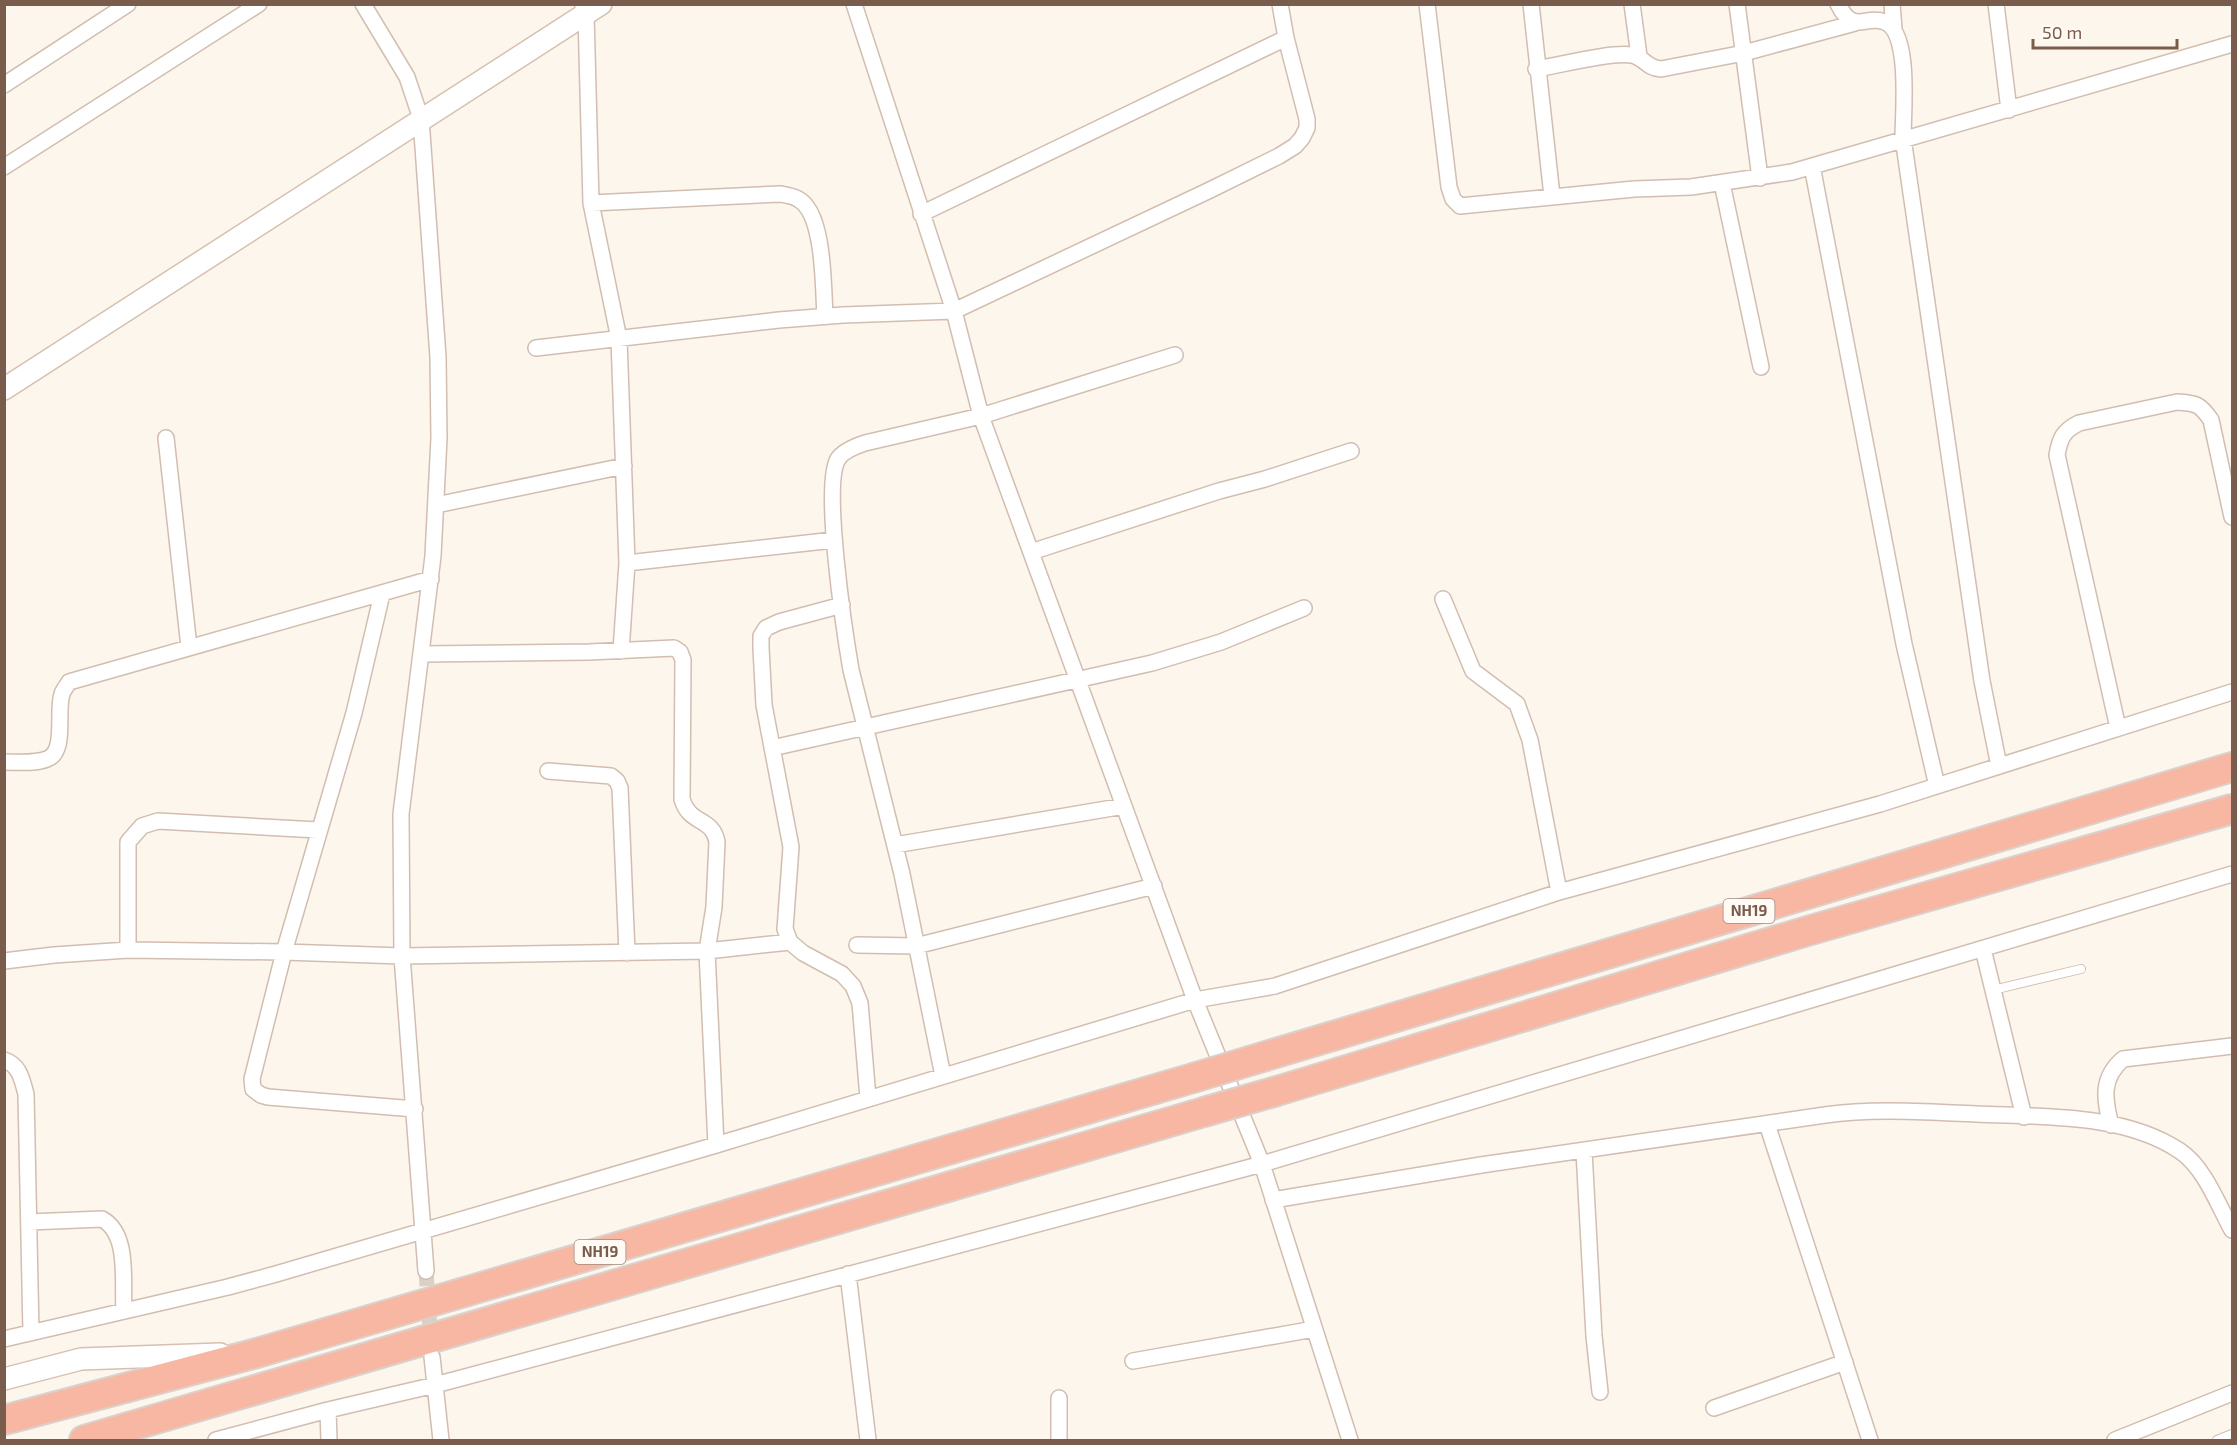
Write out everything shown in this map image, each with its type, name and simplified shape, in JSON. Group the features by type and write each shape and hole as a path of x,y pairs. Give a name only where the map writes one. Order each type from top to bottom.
{"highway":[{"name":"NH19","path":"4,1420 257,1353 1193,1078 2232,767"},
{"name":"NH19","path":"84,1440 1277,1091 1804,932 2232,809"}],"street":[{"path":"4,85 128,4"},
{"path":"4,167 259,4"},
{"path":"363,4 408,76 421,119 438,357 439,438 431,579 401,814 402,956 426,1271"},
{"path":"854,4 954,311 981,416 1195,1000 1262,1164 1350,1440"},
{"path":"536,348 825,316 954,311 1210,190 1295,146 1307,129 1307,119 1286,38 1280,4"},
{"path":"1427,4 1447,174 1453,199 1460,206 1470,207 1552,196 1760,178 1812,166 2232,44"},
{"path":"1531,4 1536,69 1552,196"},
{"path":"1632,4 1639,57"},
{"path":"1737,4 1760,178"},
{"path":"1838,4 1844,15 1855,23"},
{"path":"1892,4 1894,28 1903,56 1904,138 1982,681 1999,766"},
{"path":"1995,4 2009,110"},
{"path":"4,389 590,8"},
{"path":"590,8 591,203 619,339 627,563 621,651"},
{"path":"1536,69 1622,54 1639,57 1652,69 1660,69 1744,53 1855,23 1884,21 1894,28"},
{"path":"921,214 1286,38"},
{"path":"1812,166 1904,644 1937,786"},
{"path":"1722,183 1761,367"},
{"path":"591,203 780,194 800,200 812,215 819,242 825,316"},
{"path":"943,1076 895,845 851,670 834,540 833,480 838,459 851,448 865,443 981,416 1175,355"},
{"path":"2118,728 2057,455 2060,437 2068,428 2079,423 2177,402 2192,403 2203,408 2211,420 2232,518"},
{"path":"166,438 189,647"},
{"path":"1031,552 1351,451"},
{"path":"436,505 624,466"},
{"path":"627,563 834,540"},
{"path":"4,762 49,759 56,752 59,741 62,694 69,682 431,579"},
{"path":"382,594 354,713 318,830 252,1079 254,1089 267,1097 415,1109"},
{"path":"1443,600 1473,671 1517,704 1524,719 1559,892"},
{"path":"842,605 779,622 766,628 761,636 764,705 791,847 785,929 790,942 803,953 842,974 853,986 860,1003 868,1098"},
{"path":"772,748 1078,681 1182,655 1304,608"},
{"path":"422,654 674,648 680,652 683,660 682,799 691,816 716,832 717,842 714,907 707,951 716,1145"},
{"path":"4,1339 228,1287 716,1145 1195,1000 1275,986 1559,892 1880,804 2232,692"},
{"path":"548,771 611,776 617,781 620,788 627,953"},
{"path":"895,845 1124,806"},
{"path":"128,950 128,842 142,826 158,821 318,830"},
{"path":"216,1440 328,1410 435,1385 1262,1164 2232,874"},
{"path":"857,945 916,946 1154,886"},
{"path":"4,961 128,950 402,956 707,951 790,942"},
{"path":"1983,949 2024,1117"},
{"path":"2111,1125 2106,1088 2113,1068 2123,1059 2232,1046"},
{"path":"4,1060 13,1062 20,1074 26,1094 31,1333"},
{"path":"1273,1200 1481,1165 1856,1111 1906,1111 2095,1121 2162,1140 2182,1152 2199,1171 2232,1230"},
{"path":"1767,1124 1870,1440"},
{"path":"1584,1150 1594,1336 1600,1392"},
{"path":"29,1222 102,1219 111,1223 117,1234 121,1250 124,1310"},
{"path":"849,1274 868,1440"},
{"path":"1133,1361 1314,1329"},
{"path":"4,1379 81,1359 257,1353"},
{"path":"432,1357 441,1440"},
{"path":"1714,1408 1845,1362"},
{"path":"2115,1440 2232,1393"},
{"path":"1059,1398 1059,1440"},
{"path":"135,1440 189,1410"},
{"path":"328,1410 329,1440"}],"lane":[{"path":"1993,990 2081,969"},
{"path":"2222,1440 2232,1434"}],"tunnel":[{"path":"426,1271 431,1343"}]}
